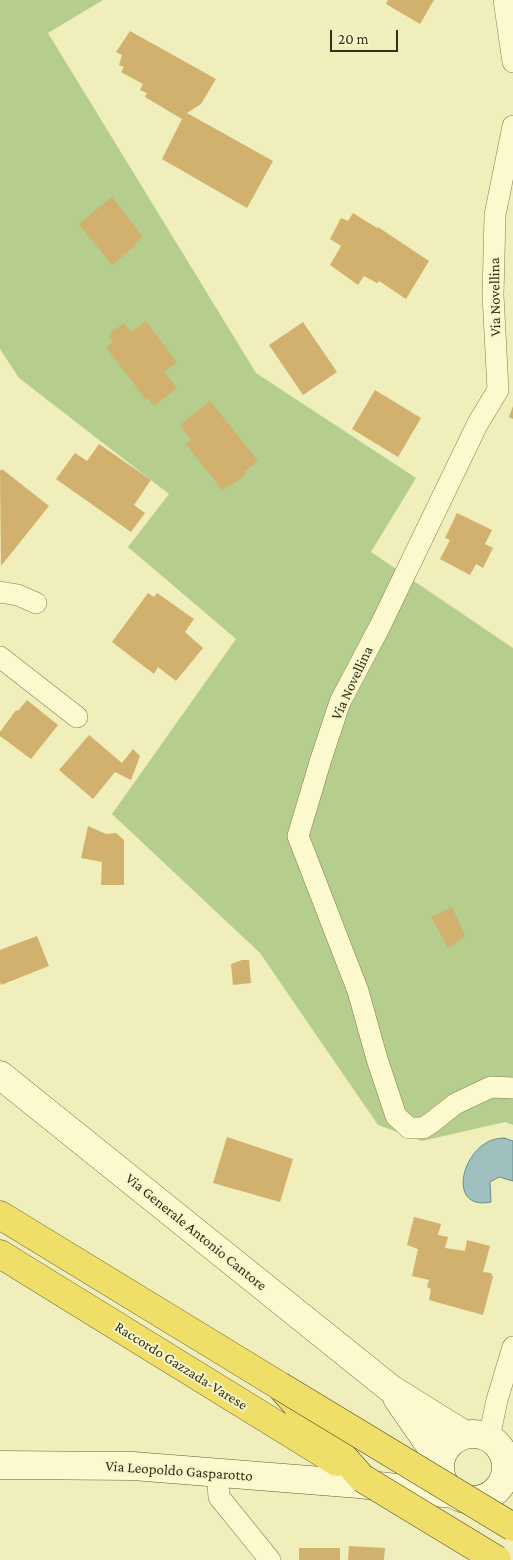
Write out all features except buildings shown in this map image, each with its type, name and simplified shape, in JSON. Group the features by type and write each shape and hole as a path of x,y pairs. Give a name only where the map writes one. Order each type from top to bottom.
{"highway":[{"name":"Raccordo Gazzada-Varese","path":"0,1215 513,1527"},
{"name":"Raccordo Gazzada-Varese","path":"0,1254 187,1369 360,1481 497,1560"},
{"name":"Raccordo Gazzada-Varese","path":"280,1386 360,1481"}],"main road":[{"name":"Via Generale Antonio Cantore","path":"0,1075 391,1389 477,1436"},
{"name":"Via Generale Antonio Cantore","path":"391,1389 444,1476"},
{"name":"Via Leopoldo Gasparotto","path":"0,1465 134,1466 360,1481 444,1476 461,1499 471,1501 501,1497 501,1485 510,1476 503,1453 497,1444 477,1436"},
{"path":"444,1476 443,1451 457,1438 477,1436"}],"street":[{"path":"504,0 513,62"},
{"name":"Via Novellina","path":"513,126 495,215 493,295 498,390 478,423 380,626 340,702 298,836 358,991 377,1059 396,1116 409,1128 423,1128 455,1104 491,1087 513,1088"},
{"path":"0,592 18,595 36,603"},
{"path":"0,657 78,717"},
{"path":"477,1436 497,1400 513,1347"},
{"path":"217,1473 219,1498 270,1560"}],"green space":[{"path":"0,0 103,0 48,33 256,373 416,478 371,552 513,648 513,1125 505,1122 422,1141 378,1125 260,953 112,814 236,639 128,547 169,494 19,378 0,349"}],"water":[{"path":"504,1138 513,1141 513,1181 499,1177 490,1182 491,1202 477,1202 469,1198 464,1190 463,1179 466,1167 472,1156 481,1146 492,1140"}]}
